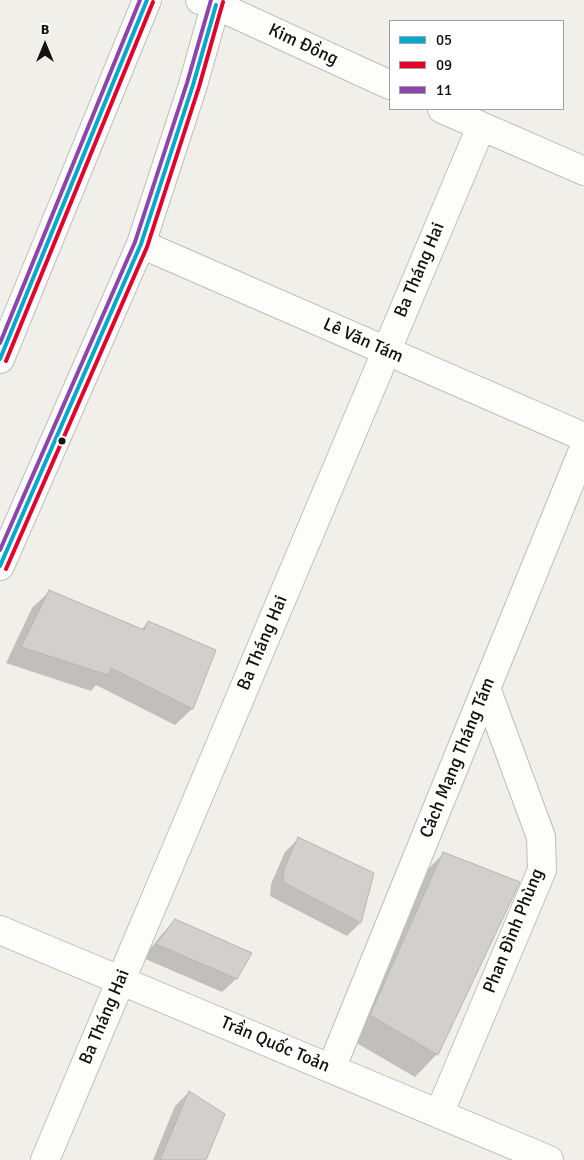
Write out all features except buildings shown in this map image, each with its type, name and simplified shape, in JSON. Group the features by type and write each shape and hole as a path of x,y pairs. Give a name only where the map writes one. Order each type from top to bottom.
{"street":[{"path":"0,359 147,0"},
{"path":"0,566 141,244 194,85 211,2"},
{"name":"Kim Đồng","path":"211,2 389,85"},
{"path":"444,110 584,171"},
{"name":"Ba Tháng Hai","path":"45,1160 481,127"},
{"name":"Lê Văn Tám","path":"141,244 584,438"},
{"name":"Cách Mạng Tháng Tám","path":"331,1069 584,448"},
{"name":"Phan Đình Phùng","path":"439,1114 542,870 541,838 486,688"},
{"name":"Trần Quốc Toản","path":"0,930 549,1160"}],"transit line":[{"name":"11","path":"0,343 140,0"},
{"name":"05","path":"0,359 147,0"},
{"name":"11","path":"0,550 135,242 187,83 211,0"},
{"name":"09","path":"6,361 153,2"},
{"name":"09","path":"6,569 147,247 199,87 223,2"},
{"name":"05","path":"0,566 141,244 193,85 216,5"}]}
